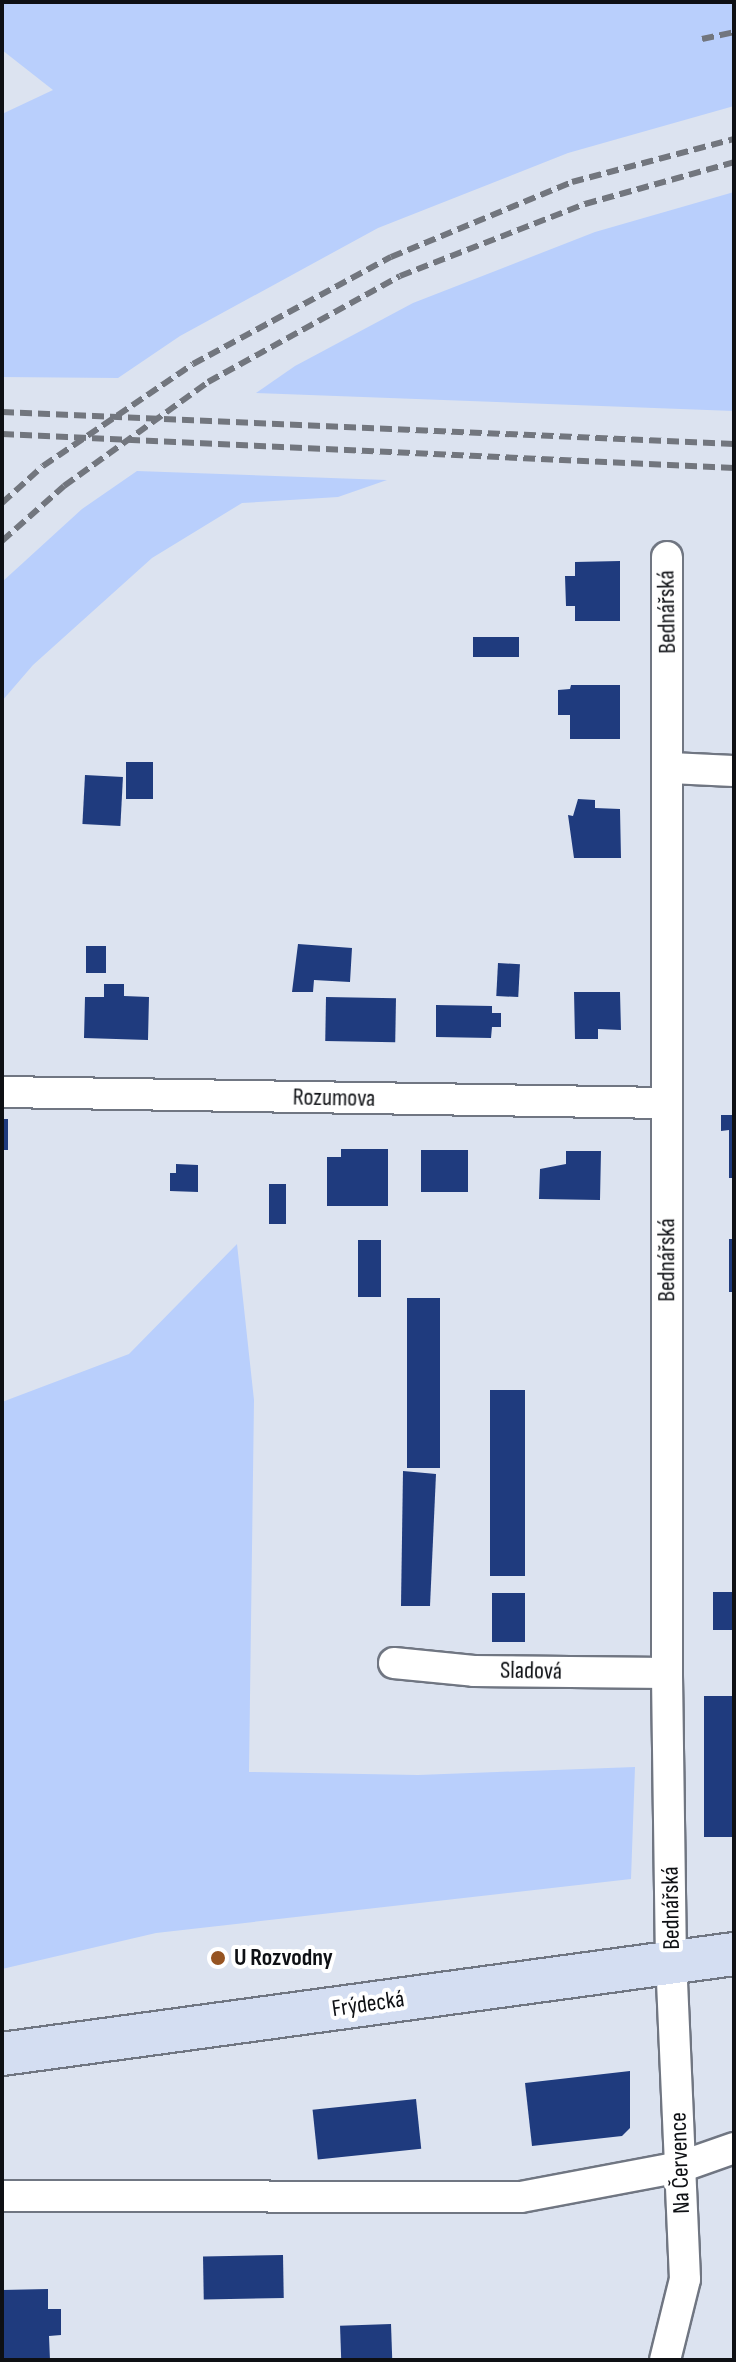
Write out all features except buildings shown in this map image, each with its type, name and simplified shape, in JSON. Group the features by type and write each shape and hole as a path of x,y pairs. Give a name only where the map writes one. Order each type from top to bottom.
{"main road":[{"name":"Frýdecká","path":"2,2054 734,1954"}],"street":[{"name":"Bednářská","path":"667,557 670,768 666,1103 667,1673 671,1963"},
{"path":"670,768 734,771"},
{"name":"Rozumova","path":"2,1092 666,1103"},
{"name":"Sladová","path":"394,1663 474,1671 667,1673"},
{"name":"Na Července","path":"665,2360 685,2279 671,1963"},
{"path":"2,2196 521,2197 680,2167 734,2148"}],"shaded area":[{"path":"2,2 734,2 734,106 568,153 378,228 180,336 118,378 2,377 2,114 53,90 2,50"},
{"path":"734,192 734,411 256,393 295,366 413,303 595,232"},
{"path":"137,471 387,480 338,497 242,503 152,558 33,665 2,701 2,582 82,509"},
{"path":"237,1244 254,1400 249,1772 418,1775 635,1767 631,1879 156,1933 2,1969 2,1402 129,1354"}],"railway":[{"path":"702,39 734,32"},
{"path":"2,503 43,466 193,364 391,257 572,182 734,139"},
{"path":"2,541 64,486 208,382 400,276 585,204 734,162"},
{"path":"2,412 734,444"},
{"path":"2,434 734,468"}],"place":[{"name":"U Rozvodny","path":"218,1958"}]}
